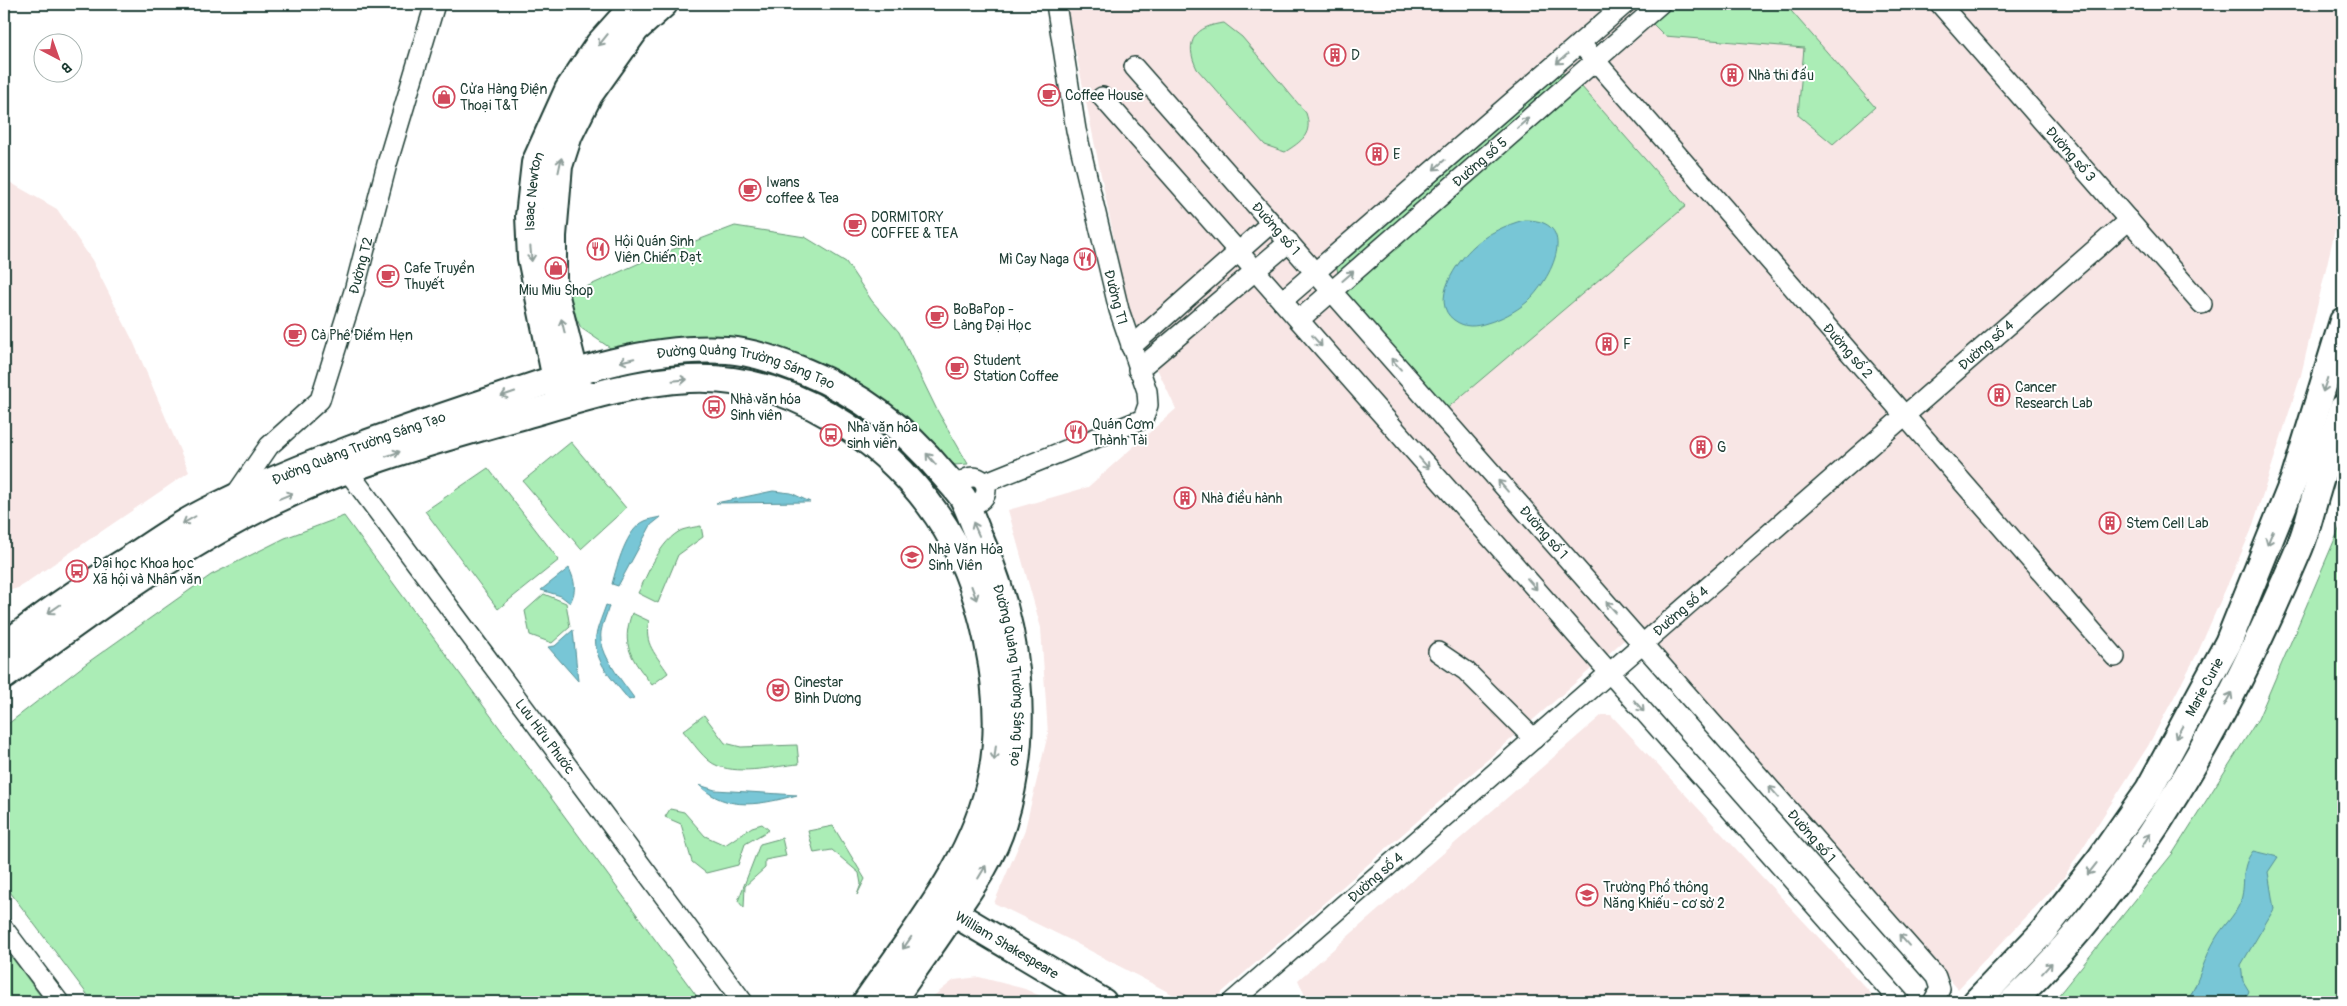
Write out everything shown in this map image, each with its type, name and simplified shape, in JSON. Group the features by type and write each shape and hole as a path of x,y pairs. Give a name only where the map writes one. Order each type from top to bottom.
{"street":[{"name":"Đường T2","path":"238,508 269,446 320,400 354,291 387,164 435,4"},
{"name":"Isaac Newton","path":"571,402 531,258 529,216 535,163 568,90 599,44 636,4"},
{"name":"Isaac Newton","path":"564,376 553,285 552,236 559,166 569,135 589,94 636,29 664,4"},
{"name":"Đường T1","path":"962,497 961,485 966,478 974,476 984,483 1143,419 1148,405 1147,391 1118,310 1076,130 1056,4"},
{"name":"Đường số 5","path":"1282,301 1625,4"},
{"name":"Đường số 5","path":"1299,320 1660,4"},
{"name":"Đường số 3","path":"1940,4 2202,304"},
{"name":"Đường số 2","path":"1580,43 2115,657"},
{"name":"Đường số 1","path":"1134,67 1936,977 1940,989 1933,1002"},
{"path":"1102,97 1900,1002"},
{"name":"Đường số 4","path":"1232,1002 2129,220"},
{"path":"1131,347 1271,223"},
{"path":"1138,370 1289,242"},
{"name":"Marie Curie","path":"2012,1002 2045,970 2096,909 2134,859 2181,785 2239,678 2300,547 2306,483 2343,321"},
{"name":"Đường Quảng Trường Sáng Tạo","path":"238,508 352,448 564,376 643,356 688,349 732,350 776,360 833,383 887,417 928,455 962,497 986,551 1001,591 1018,686 1020,730 1015,778 1002,826 984,869 944,907 866,1002"},
{"name":"Đường Quảng Trường Sáng Tạo","path":"8,659 22,631 103,575 187,522 238,508 426,443 571,402 649,383 694,379 736,382 776,392 811,406 873,444 906,476 938,517 962,564 983,622 995,689 997,730 992,775 979,820 944,907 891,1002"},
{"name":"Marie Curie","path":"1976,1002 2042,933 2100,858 2149,789 2228,642 2343,408"},
{"name":"Lưu Hữu Phước","path":"347,470 743,1002"},
{"path":"938,517 962,497"},
{"path":"1438,652 1466,671 1534,739"},
{"name":"William Shakespeare","path":"944,907 1103,1002"},
{"path":"4,929 59,1002"}],"shaded area":[{"path":"1066,4 2343,4 2343,196 2301,375 2251,531 2198,652 2148,746 2064,877 1958,989 1640,626 1211,1002 1187,1002 1068,939 994,903 1024,833 1048,734 1041,628 1008,510 1088,487 1176,409 1128,307"},
{"path":"4,179 57,209 92,260 133,341 189,472 18,588 4,592"},
{"name":"Trường Phổ thông Năng Khiếu - cơ sở 2","path":"1602,715 1611,715 1879,1002 1308,1002 1298,980"},
{"path":"979,977 1025,989 1053,1002 926,1002 954,980"}],"green space":[{"path":"1674,4 1785,4 1875,107 1833,144 1798,115 1804,48 1665,36 1652,23"},
{"path":"1224,23 1242,37 1306,113 1308,120 1307,132 1301,140 1285,152 1265,145 1197,69 1191,50 1195,37 1199,31"},
{"path":"1564,73 1567,76 1338,274 1337,268 1560,74"},
{"path":"1581,86 1686,206 1438,416 1340,297"},
{"path":"735,226 805,237 846,262 872,301 899,332 937,410 968,464 941,466 805,373 727,354 616,352 581,328 566,296 653,257"},
{"path":"571,442 626,508 581,549 523,481"},
{"path":"488,468 559,560 498,609 425,511"},
{"path":"344,516 701,1002 93,1002 4,884 4,727 87,663 211,575 285,538"},
{"path":"2343,520 2343,1002 2053,1002 2173,853 2258,719"},
{"path":"701,526 703,537 678,555 658,603 638,593 667,541 682,530"},
{"path":"544,594 566,603 570,627 552,643 530,635 525,611"},
{"path":"632,613 649,621 649,643 668,673 652,685 630,652 627,635"},
{"path":"704,715 725,743 741,747 797,745 799,764 737,770 713,764 703,756 683,731"},
{"path":"670,809 684,812 705,836 725,845 752,827 762,824 769,830 745,844 738,865 706,873 692,862 681,824 665,817"},
{"path":"833,826 865,879 857,895 861,884 859,873 832,850 814,853 808,831"},
{"path":"782,838 786,856 765,860 765,868 745,886 744,908 738,901 760,844"},
{"path":"4,947 45,1002 4,1002"}],"water":[{"path":"1524,220 1542,222 1552,229 1557,240 1552,266 1545,280 1527,302 1503,317 1474,326 1466,326 1454,320 1447,312 1444,303 1445,293 1448,282 1460,261 1474,246 1491,233"},
{"path":"773,491 791,493 810,502 716,503"},
{"path":"661,517 651,525 618,586 612,584 623,549 638,525"},
{"path":"569,568 574,586 574,594 570,603 561,596 541,590"},
{"path":"606,605 609,606 601,632 603,649 612,667 634,698 629,700 611,678 598,654 596,635"},
{"path":"573,630 578,681 548,647 555,646"},
{"path":"699,785 715,790 797,795 758,803 733,803 721,800"},
{"path":"2253,851 2278,857 2268,872 2274,909 2241,965 2243,981 2249,991 2244,1002 2187,1002 2212,946 2240,903 2246,864"}],"place":[{"name":"D","path":"1335,55"},
{"name":"Nhà thi đấu","path":"1732,75"},
{"name":"Coffee House","path":"1049,95"},
{"name":"Cửa Hàng Điện Thoại T&T","path":"444,97"},
{"name":"E","path":"1377,154"},
{"name":"Iwans coffee & Tea","path":"750,190"},
{"name":"DORMITORY COFFEE & TEA","path":"855,225"},
{"name":"Hội Quán Sinh Viên Chiến Đạt","path":"598,249"},
{"name":"Mì Cay Naga","path":"1085,259"},
{"name":"Miu Miu Shop","path":"556,268"},
{"name":"Cafe Truyền Thuyết","path":"388,276"},
{"name":"BoBaPop - Làng Đại Học","path":"937,317"},
{"name":"Cà Phê Điểm Hẹn","path":"295,335"},
{"name":"F","path":"1607,344"},
{"name":"Student Station Coffee","path":"957,368"},
{"name":"Cancer Research Lab","path":"1999,395"},
{"name":"Nhà văn hóa Sinh viên","path":"714,407"},
{"name":"Quán Cơm Thành Tài","path":"1076,432"},
{"name":"Nhà văn hóa sinh viên","path":"831,435"},
{"name":"G","path":"1701,447"},
{"name":"Nhà điều hành","path":"1185,498"},
{"name":"Stem Cell Lab","path":"2110,523"},
{"name":"Nhà Văn Hóa Sinh Viên","path":"912,557"},
{"name":"Đại học Khoa học Xã hội và Nhân văn","path":"77,571"},
{"name":"Cinestar Bình Dương","path":"778,690"},
{"name":"Trường Phổ thông Năng Khiếu - cơ sở 2","path":"1587,895"}]}
